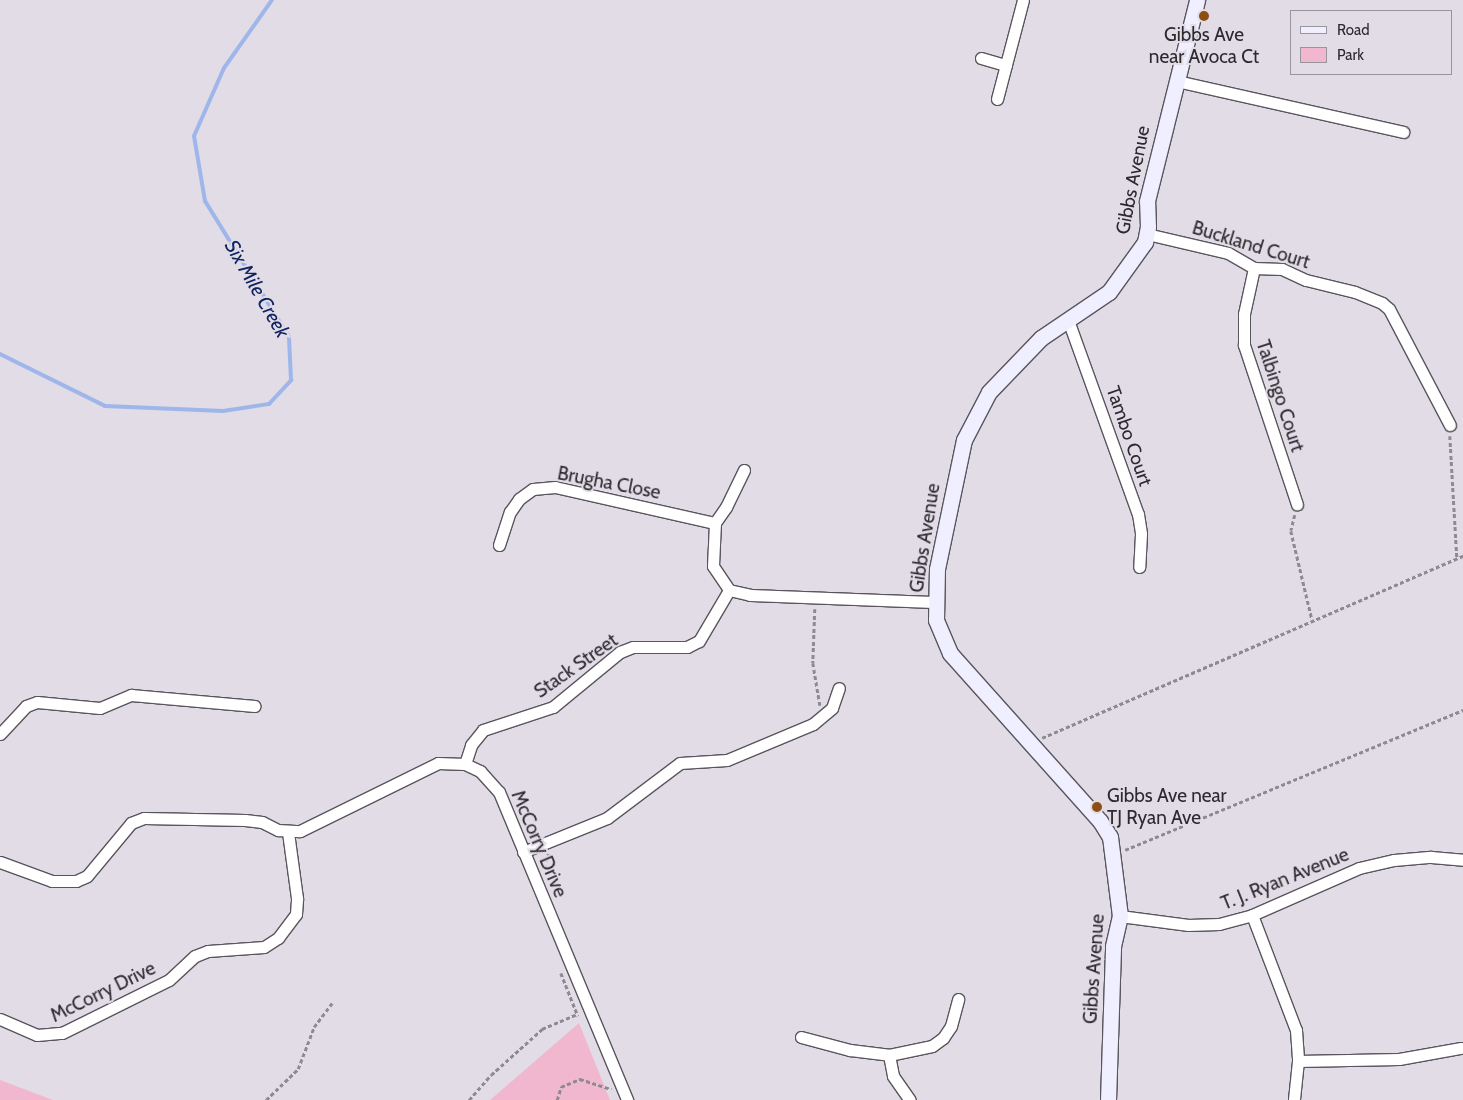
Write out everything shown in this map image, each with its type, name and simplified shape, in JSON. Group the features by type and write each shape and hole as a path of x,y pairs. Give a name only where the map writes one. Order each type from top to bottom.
{"street":[{"path":"997,99 1023,0"},
{"name":"Gibbs Avenue","path":"1108,1100 1113,946 1120,916 1115,855 1110,837 1100,821 950,653 936,620 934,602 950,497 964,440 974,416 1015,361 1041,338 1109,292 1124,274 1147,234 1147,201 1167,111 1177,81 1197,0"},
{"path":"981,58 1006,65"},
{"path":"1177,81 1403,132"},
{"name":"Buckland Court","path":"1147,234 1228,254 1254,268 1282,269 1306,280 1355,292 1382,303 1389,309 1450,424"},
{"name":"Talbingo Court","path":"1254,268 1244,314 1244,345 1297,504"},
{"name":"Tambo Court","path":"1068,320 1138,514 1141,534 1139,567"},
{"path":"744,470 726,507 715,523 713,566 729,590 750,595 934,602"},
{"name":"Brugha Close","path":"499,545 510,512 518,499 533,489 556,487 715,523"},
{"name":"Stack Street","path":"466,764 471,745 483,730 553,707 620,652 633,647 686,647 699,641 729,590"},
{"path":"523,852 607,818 680,763 727,760 813,724 827,714 839,688"},
{"path":"0,734 26,706 37,702 100,708 130,695 255,706"},
{"path":"0,862 52,881 76,881 87,876 131,823 144,818 244,820 288,832 300,831 438,762 466,764"},
{"name":"McCorry Drive","path":"466,764 480,771 499,792 591,1009 627,1100"},
{"name":"McCorry Drive","path":"0,1019 37,1035 62,1033 169,980 194,956 208,951 264,947 278,938 296,914 298,898 288,832"},
{"name":"T. J. Ryan Avenue","path":"1120,916 1188,925 1219,924 1252,915 1359,868 1394,860 1431,857 1463,860"},
{"path":"1252,915 1289,1006 1296,1030 1298,1061 1294,1100"},
{"path":"801,1037 850,1050 889,1055 932,1046 943,1038 951,1026 958,999"},
{"path":"1298,1061 1399,1058 1461,1048"},
{"path":"889,1055 893,1076 910,1100"}],"path":[{"path":"1450,424 1458,558"},
{"path":"1297,504 1292,532 1312,619"},
{"path":"1030,743 1312,619 1463,556"},
{"path":"816,597 813,663 818,703 827,714"},
{"path":"1115,855 1463,710"},
{"path":"547,875 544,861 555,851"},
{"path":"560,970 577,1015 581,1020"},
{"path":"269,1100 298,1070 314,1027 333,1002"},
{"path":"468,1100 491,1075 542,1029 591,1009"},
{"path":"557,1100 561,1087 580,1079 612,1089"},
{"path":"608,1080 614,1095"}],"green space":[{"path":"579,1023 610,1100 490,1100"},
{"path":"0,1080 53,1100 0,1100"}],"waterway":[{"name":"Six Mile Creek","path":"0,354 105,406 223,411 269,404 291,380 289,337 205,201 194,136 224,68 272,0"}],"place":[{"name":"Gibbs Ave near Avoca Ct","path":"1204,16"},
{"name":"Gibbs Ave near TJ Ryan Ave","path":"1097,807"}]}
